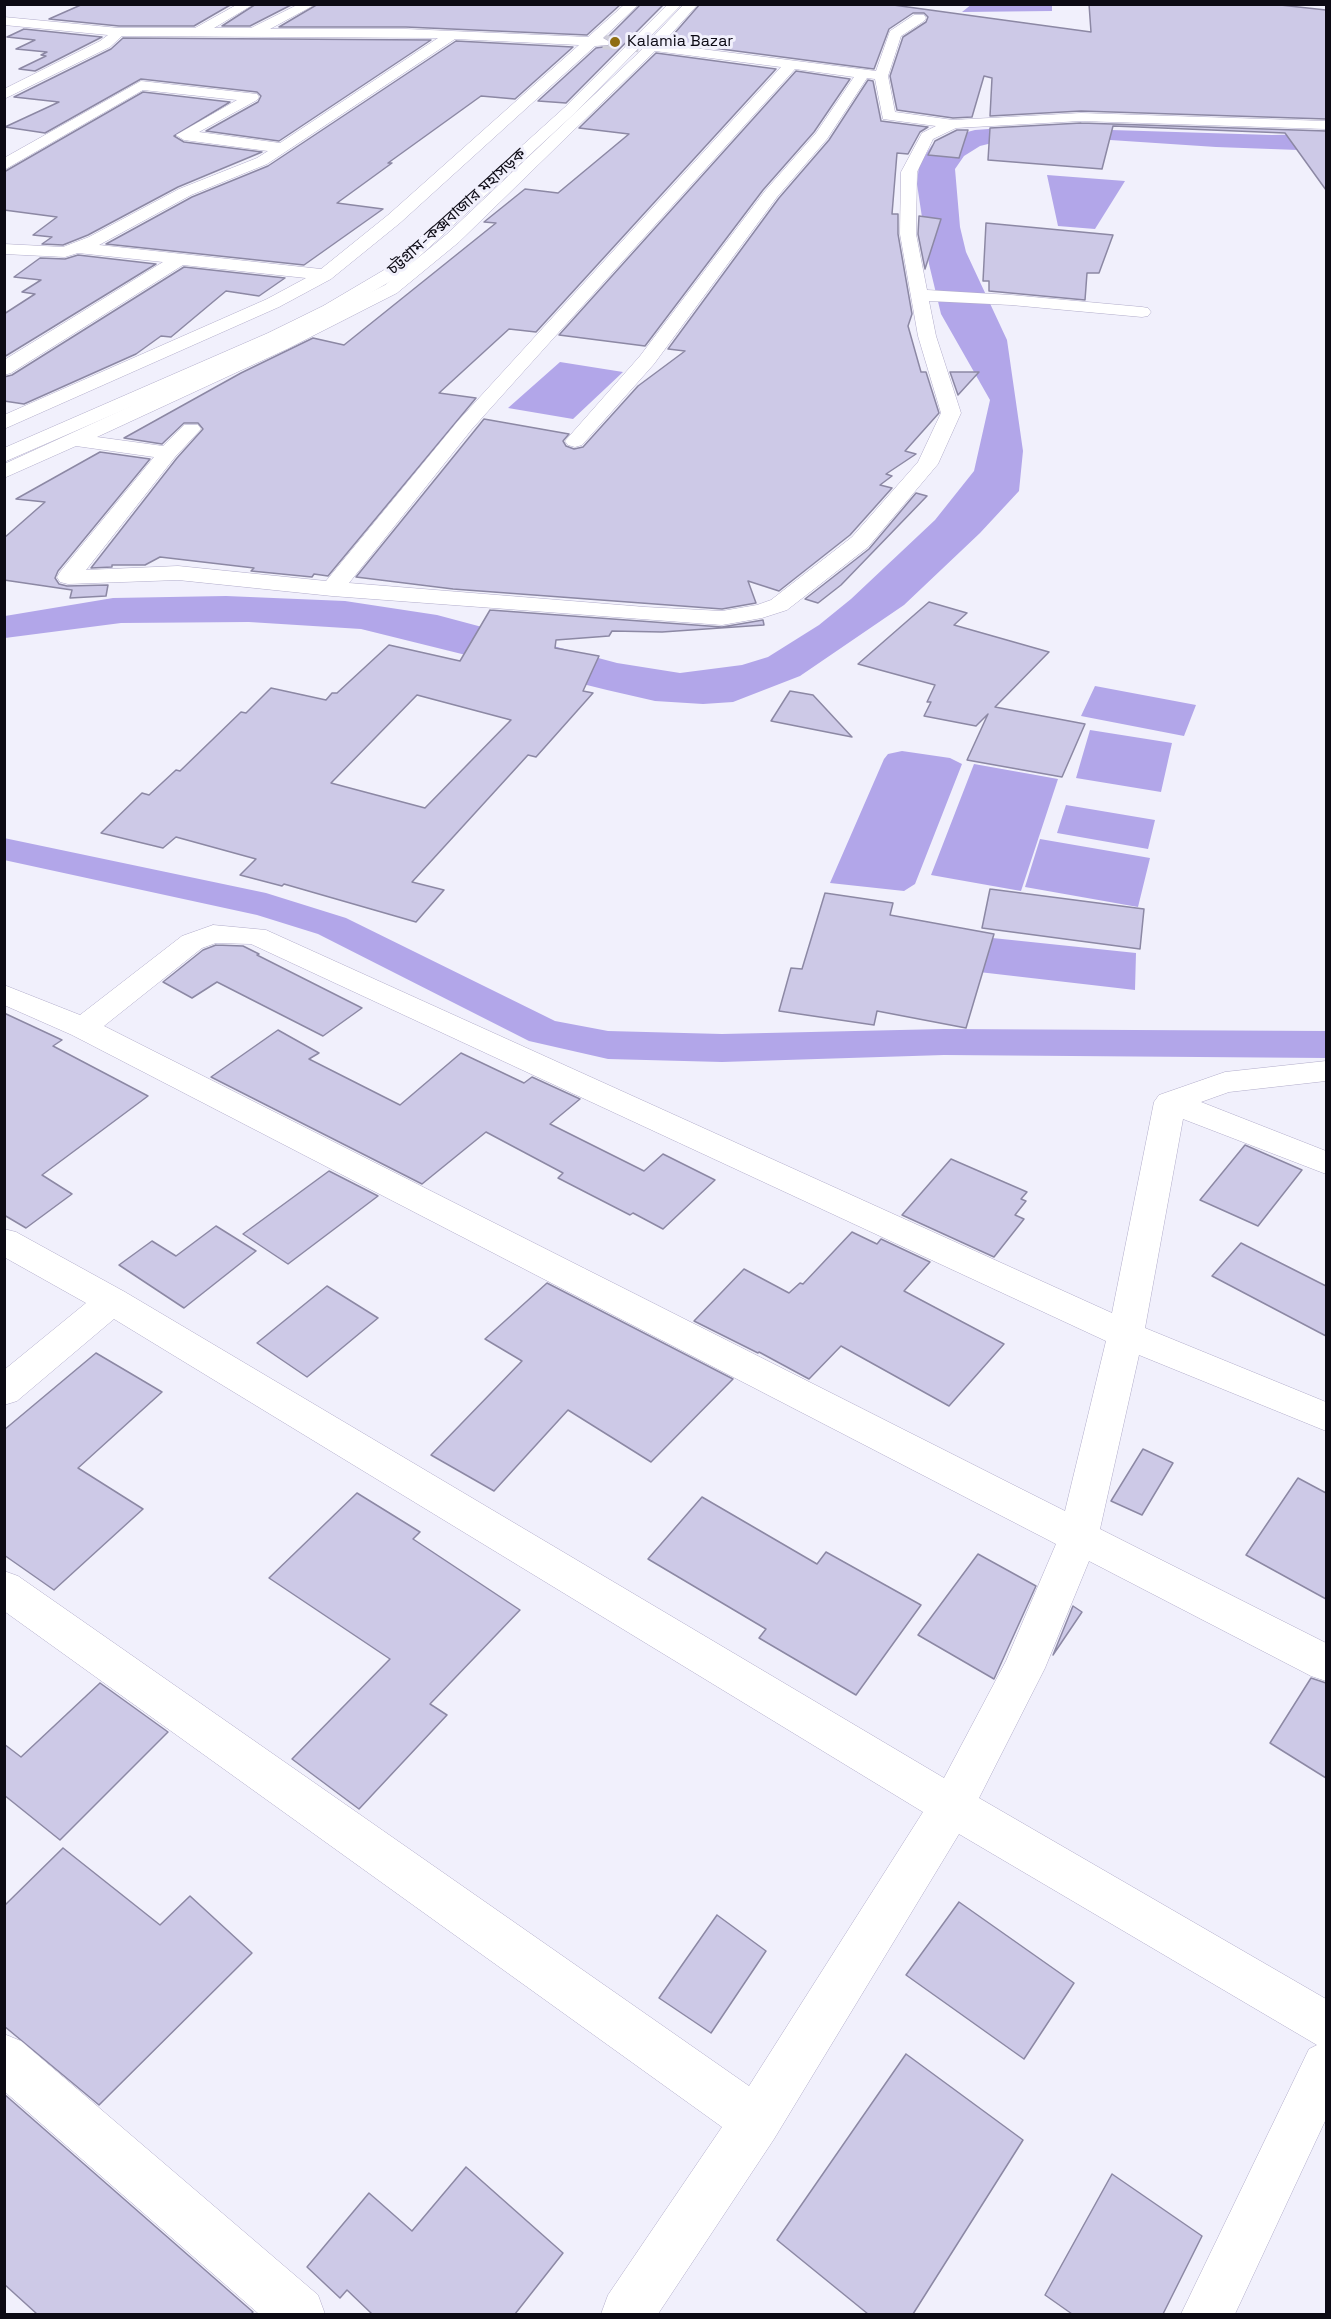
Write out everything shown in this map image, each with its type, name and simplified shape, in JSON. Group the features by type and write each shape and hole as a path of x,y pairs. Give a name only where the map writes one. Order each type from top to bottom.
{"main road":[{"path":"195,33 248,4"},
{"path":"250,33 310,4"},
{"path":"598,47 633,4"},
{"path":"4,21 119,32 452,35 598,47 654,4"},
{"name":"চট্টগ্রাম-কক্সবাজার মহাসড়ক","path":"4,439 129,384 179,379 320,315 390,274 570,111 676,4"},
{"path":"4,472 349,312 391,289 453,238 692,4"},
{"path":"4,13 20,7"},
{"path":"575,441 647,360 771,194 872,74 895,34 919,18"},
{"path":"4,95 105,44 119,32"},
{"path":"4,249 65,252 96,241 185,192 262,161 452,35"},
{"path":"649,46 872,74"},
{"name":"চট্টগ্রাম-কক্সবাজার মহাসড়ক","path":"4,456 210,339 332,279 394,219 598,47"},
{"path":"332,589 465,426 793,63"},
{"path":"872,74 888,116 953,124 1081,117 1326,125"},
{"path":"4,165 141,85 252,97 184,136 283,148"},
{"path":"191,429 168,453 68,577 178,573 332,589 722,618 762,611 779,605 860,542 928,464 951,413 927,336 927,295 908,234 909,172 927,136 953,124"},
{"path":"76,248 332,279"},
{"path":"4,369 180,259"},
{"path":"927,295 1142,312"},
{"path":"179,379 211,377"},
{"path":"4,423 129,384 167,398"},
{"path":"74,440 168,453"},
{"path":"83,1028 192,942 213,934 256,936 1126,1335 1326,1417"},
{"path":"4,994 83,1028 1326,1663"},
{"path":"1170,1102 1225,1082 1326,1071"},
{"path":"627,2314 756,2121 951,1806 1024,1668 1079,1536 1126,1335 1170,1102"},
{"path":"1170,1102 1326,1163"},
{"path":"4,1240 112,1301 951,1806 1326,2025"},
{"path":"4,1391 112,1301"},
{"path":"4,1588 756,2121"},
{"path":"4,2058 299,2314"},
{"path":"1208,2314 1326,2066"}],"shaded area":[{"path":"972,4 1052,5 1052,11 962,12"},
{"path":"1015,127 1272,135 1326,134 1326,151 1095,139 1004,140 980,146 964,156 955,169 960,227 966,252 1007,340 1023,451 1019,491 980,533 904,605 800,676 733,702 703,704 655,701 361,629 249,622 121,623 5,638 5,616 113,598 226,596 345,601 437,615 617,663 680,673 742,665 768,657 819,625 851,599 935,520 974,471 990,400 941,314 929,264 917,184 919,165 932,145 948,137 975,130"},
{"path":"1047,175 1125,181 1095,229 1058,226"},
{"path":"560,362 623,372 573,419 508,408"},
{"path":"1095,686 1196,705 1184,736 1081,716"},
{"path":"1090,730 1172,743 1161,792 1076,778"},
{"path":"902,751 950,758 962,764 915,884 904,891 830,883 884,759 888,754"},
{"path":"974,764 1058,779 1021,891 931,875"},
{"path":"1066,805 1155,820 1148,849 1057,833"},
{"path":"1040,839 1150,858 1138,907 1025,887"},
{"path":"983,937 1136,953 1135,990 979,972"}],"building":[{"path":"83,4 232,4 194,26 119,26 49,19"},
{"path":"256,4 293,4 250,26 222,26"},
{"path":"318,4 621,4 587,35 406,27 279,27"},
{"path":"641,4 664,4 566,103 538,101 596,48 610,46 612,41 607,38"},
{"path":"700,4 886,4 1091,32 1089,4 1271,4 1326,10 1326,119 1081,111 990,116 992,78 984,76 972,117 953,118 897,110 890,76 903,37 926,22 928,17 924,13 913,13 889,29 874,69 667,42"},
{"path":"24,29 102,37 35,71 19,69 46,56 41,55 47,52 16,49 35,40 7,37"},
{"path":"123,38 431,40 279,141 206,131 258,102 261,96 257,92 141,79 45,133 5,127 59,102 14,97 111,49"},
{"path":"456,41 573,47 515,99 481,96 337,203 383,209 304,265 106,244 192,197 268,166"},
{"path":"656,53 776,69 536,332 509,329 439,393 476,398 328,576 314,574 312,577 251,571 254,568 160,557 145,565 112,565 112,567 91,568 177,458 203,429 198,423 184,423 162,444 124,438 241,373 313,338 344,345 496,223 484,222 525,189 558,193 629,134 579,128"},
{"path":"796,71 850,79 814,132 763,190 645,346 559,335"},
{"path":"868,80 873,81 881,121 928,127 920,132 908,154 897,153 892,214 898,214 898,234 912,314 908,326 921,372 926,372 939,413 905,451 916,454 886,474 892,476 880,485 892,488 850,535 779,591 748,581 756,603 722,609 453,589 356,577 484,419 569,434 563,441 566,446 574,449 583,447 638,386 685,351 668,349 779,198 829,140"},
{"path":"143,92 230,102 174,136 184,142 262,152 178,187 88,235 63,245 42,244 52,237 33,235 57,217 4,210 4,172"},
{"path":"1081,123 1326,131 1326,190 1285,133 1113,126 1102,169 988,160 990,128"},
{"path":"957,130 968,130 959,158 928,155 935,141"},
{"path":"919,216 941,219 925,269 918,234"},
{"path":"986,223 1113,235 1099,273 1087,273 1085,300 989,291 989,281 983,281"},
{"path":"78,255 156,264 4,357 4,314 35,294 22,292 41,280 14,277 40,258 65,259"},
{"path":"184,267 285,278 259,296 226,291 171,337 161,336 136,354 24,404 4,401 4,377 12,375"},
{"path":"950,372 979,372 958,395"},
{"path":"100,452 150,459 58,571 55,578 59,584 67,586 108,585 106,596 70,598 72,590 4,580 4,538 45,502 16,499"},
{"path":"916,493 927,496 841,585 818,603 805,599 869,549"},
{"path":"929,602 967,613 954,625 1049,652 995,707 1085,724 1062,777 967,760 988,714 976,726 924,716 931,702 927,702 935,685 858,664"},
{"path":"490,610 722,627 763,620 764,625 662,632 612,631 609,636 556,640 555,648 599,656 583,691 593,693 536,757 528,755 412,882 444,890 416,922 284,884 282,886 240,875 256,859 176,837 163,848 101,833 142,793 149,795 176,770 180,771 241,712 246,713 271,688 326,700 332,693 337,693 389,645 460,661","holes":["417,695 511,720 425,808 331,783"]},
{"path":"790,691 813,695 852,737 771,721"},
{"path":"990,889 1144,909 1140,949 982,928"},
{"path":"825,893 893,903 890,915 994,934 966,1028 877,1011 874,1025 779,1011 791,968 802,969"},
{"path":"216,945 243,946 362,1008 323,1036 217,982 192,998 163,982 203,950"},
{"path":"4,1013 62,1040 53,1046 148,1096 42,1175 72,1194 26,1228 4,1215"},
{"path":"278,1030 319,1053 309,1059 400,1105 461,1053 524,1083 532,1077 580,1099 550,1124 644,1171 663,1154 715,1180 663,1229 633,1213 630,1215 558,1178 563,1173 486,1132 422,1184 211,1077"},
{"path":"1245,1145 1302,1170 1258,1226 1200,1200"},
{"path":"951,1159 1027,1192 1021,1199 1026,1201 1015,1215 1024,1219 994,1257 902,1215"},
{"path":"329,1171 378,1196 288,1264 243,1234"},
{"path":"216,1226 256,1251 184,1308 119,1265 152,1241 176,1256"},
{"path":"852,1232 877,1244 881,1239 930,1262 904,1291 1004,1344 949,1406 841,1346 809,1379 694,1321 744,1269 789,1293 800,1283 803,1284"},
{"path":"1241,1243 1326,1286 1326,1336 1212,1276"},
{"path":"547,1283 733,1379 651,1462 568,1410 494,1491 431,1455 522,1361 485,1339"},
{"path":"327,1286 378,1318 307,1377 257,1343"},
{"path":"96,1353 162,1392 78,1468 143,1509 54,1590 4,1555 4,1430"},
{"path":"1143,1449 1173,1463 1142,1515 1111,1501"},
{"path":"1298,1478 1326,1493 1326,1599 1246,1555"},
{"path":"357,1493 420,1532 413,1539 520,1610 430,1704 447,1715 359,1809 292,1759 390,1659 269,1578"},
{"path":"702,1497 817,1564 826,1552 921,1605 856,1695 759,1638 766,1629 648,1559"},
{"path":"978,1554 1036,1586 994,1679 918,1635"},
{"path":"1073,1606 1082,1612 1053,1655"},
{"path":"1311,1678 1326,1683 1326,1778 1270,1743"},
{"path":"100,1683 168,1732 60,1840 4,1795 4,1744 21,1757"},
{"path":"63,1848 160,1925 190,1896 252,1953 99,2105 4,2026 4,1906"},
{"path":"959,1902 1074,1983 1024,2059 906,1975"},
{"path":"717,1915 766,1951 711,2033 659,1998"},
{"path":"906,2054 1023,2140 913,2314 868,2314 777,2240"},
{"path":"4,2094 253,2312 251,2314 37,2314 4,2284"},
{"path":"466,2167 563,2253 515,2314 372,2314 347,2290 340,2298 307,2267 369,2193 412,2231"},
{"path":"1112,2174 1202,2236 1163,2314 1072,2314 1045,2295"}],"waterway":[{"path":"4,849 266,905 332,926 544,1032 608,1045 722,1048 944,1042 1326,1045"}],"tunnel":[{"path":"603,42 647,46"}],"place":[{"name":"Kalamia Bazar","path":"615,42"}]}
